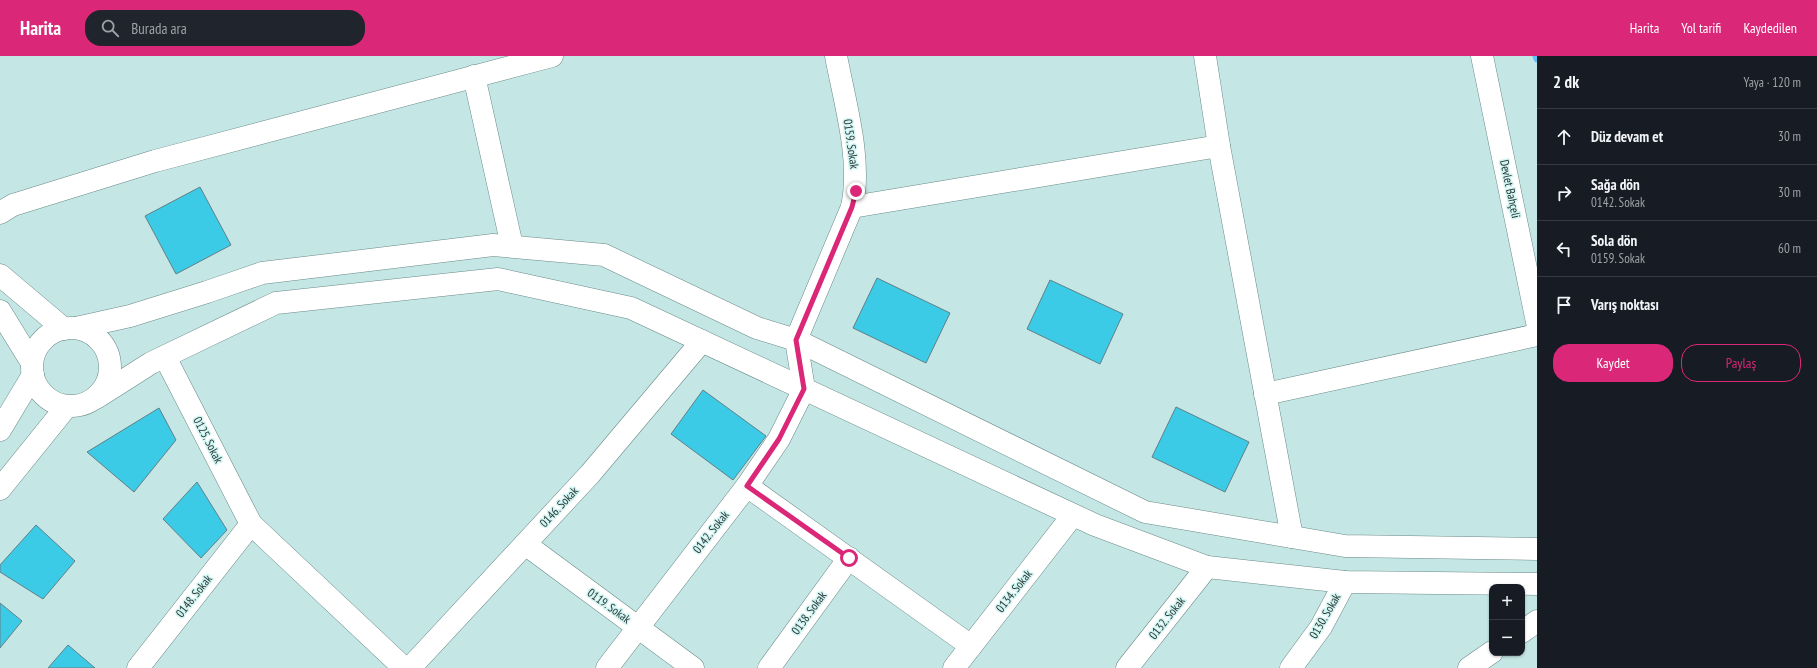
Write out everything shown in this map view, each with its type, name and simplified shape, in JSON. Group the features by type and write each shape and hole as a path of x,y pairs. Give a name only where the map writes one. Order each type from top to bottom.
{"street":[{"path":"0,213 13,205 155,161 552,56"},
{"name":"0159. Sokak","path":"796,340 852,207 856,191 856,163 836,56"},
{"path":"1205,56 1219,146 1292,537"},
{"name":"Devlet Bahçeli","path":"1482,56 1537,322"},
{"path":"474,76 512,246"},
{"path":"852,207 1219,146"},
{"path":"0,430 33,369 36,351 43,341 52,333 137,314 262,273 493,245 512,246 604,255 758,328 796,340 1145,512 1345,546 1537,549"},
{"path":"0,275 70,329 89,332 99,340 107,351 111,363 110,376 105,388 96,398"},
{"path":"0,311 33,369 37,386 45,396 55,403 67,406 77,406 96,398 165,357 276,303 498,279 631,308 1073,515 1207,567 1344,582 1537,584"},
{"path":"1265,394 1537,335"},
{"path":"796,340 804,389"},
{"name":"0146. Sokak","path":"410,668 590,474 702,341"},
{"name":"0125. Sokak","path":"165,357 251,524 404,668"},
{"name":"0142. Sokak","path":"607,668 747,486 779,439 804,389"},
{"path":"0,489 67,406"},
{"path":"747,486 971,646"},
{"name":"0134. Sokak","path":"954,668 1073,515"},
{"name":"0148. Sokak","path":"138,668 251,524"},
{"name":"0119. Sokak","path":"525,544 693,668"},
{"name":"0138. Sokak","path":"769,668 849,558"},
{"name":"0132. Sokak","path":"1127,668 1207,567"},
{"name":"0130. Sokak","path":"1291,668 1321,627 1344,582"},
{"path":"1525,630 1537,621"},
{"path":"1470,668 1489,654"}],"building":[{"path":"200,187 231,245 176,274 145,216"},
{"path":"877,278 950,313 926,363 853,328"},
{"path":"1050,280 1123,314 1100,364 1027,329"},
{"path":"703,390 766,436 733,480 671,434"},
{"path":"1176,407 1249,442 1225,492 1152,457"},
{"path":"159,408 176,440 134,492 87,452"},
{"path":"197,482 227,530 201,558 163,519"},
{"path":"36,525 75,561 43,599 0,572 0,565"},
{"path":"0,603 22,621 0,648"},
{"path":"68,645 95,668 48,668"}],"route":[{"path":"849,558 747,486 779,439 804,389 796,340 852,207 856,191"}]}
